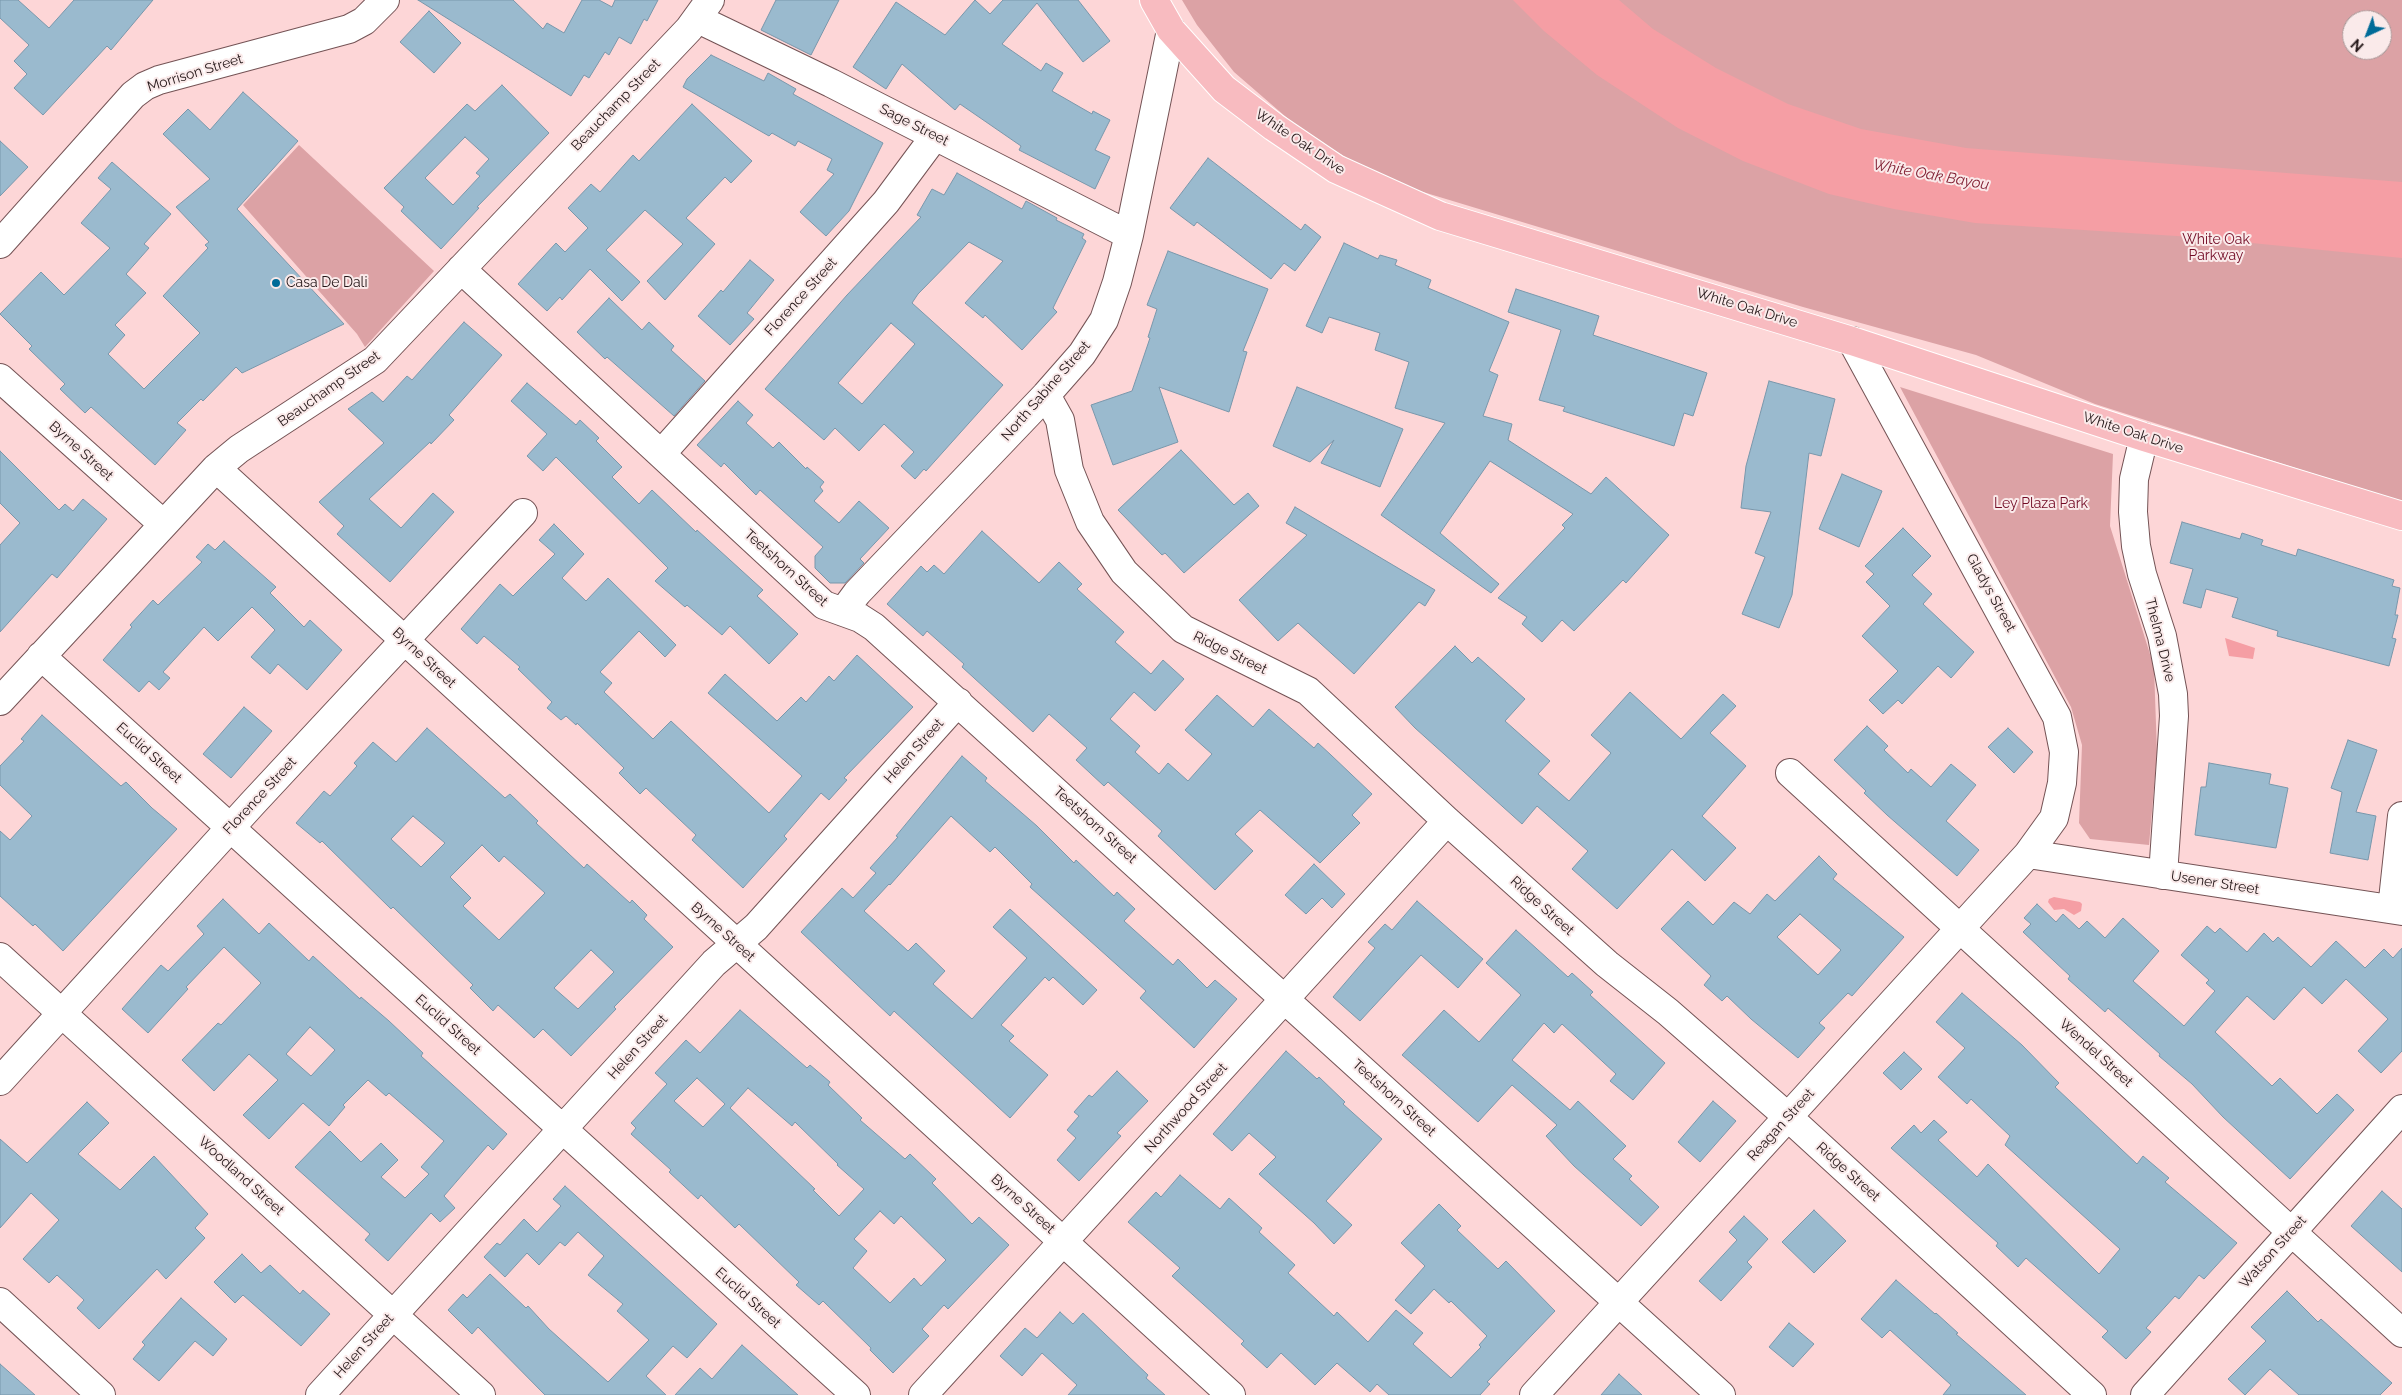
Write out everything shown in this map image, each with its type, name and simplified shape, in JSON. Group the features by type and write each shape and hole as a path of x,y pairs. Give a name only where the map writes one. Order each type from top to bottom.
{"main road":[{"name":"White Oak Drive","path":"1154,0 1171,30 1224,89 1274,127 1344,173 1440,216 1852,341 2144,437 2402,516"}],"street":[{"name":"Morrison Street","path":"0,244 133,95 145,86 159,80 349,29 364,21 385,0"},
{"name":"Sage Street","path":"704,9 935,136 1129,235"},
{"name":"Beauchamp Street","path":"0,701 216,468 238,449 375,360 704,9"},
{"name":"North Sabine Street","path":"843,612 857,593 1046,395 1082,354 1104,320 1117,282 1129,235 1171,30"},
{"name":"Florence Street","path":"661,454 886,202 935,136"},
{"name":"Teetshorn Street","path":"461,269 824,605 860,618 874,626 1721,1395"},
{"name":"Gladys Street","path":"1852,341 2058,718 2064,752 2062,783 2054,818 2028,854"},
{"name":"Byrne Street","path":"0,378 163,524"},
{"name":"Ridge Street","path":"1046,395 1060,420 1069,470 1090,522 1124,572 1183,629 1308,691 1448,821 1607,964 1668,1012 1788,1118 2092,1395"},
{"name":"Thelma Drive","path":"2144,437 2134,479 2133,512 2136,546 2142,574 2162,636 2173,694 2174,716 2163,875"},
{"name":"Byrne Street","path":"216,468 1231,1395"},
{"name":"Florence Street","path":"0,1081 231,827 522,513"},
{"name":"Euclid Street","path":"41,656 856,1395"},
{"name":"Helen Street","path":"320,1395 714,963 735,943 756,927 958,702"},
{"name":"Wendel Street","path":"1790,774 2402,1333"},
{"path":"2397,910 2402,816"},
{"name":"Northwood Street","path":"923,1395 1448,821"},
{"name":"Usener Street","path":"2028,854 2397,910"},
{"name":"Reagan Street","path":"1534,1395 2028,854"},
{"name":"Woodland Street","path":"0,957 481,1395"},
{"name":"Watson Street","path":"2145,1395 2402,1109"},
{"path":"0,1302 101,1395"}],"green space":[{"name":"White Oak Parkway","path":"1182,0 2402,0 2402,502 2095,404 1976,355 1803,307 1413,189 1357,164 1301,130 1234,72 1197,25"},
{"path":"299,145 434,271 365,347 357,334 243,205"},
{"name":"Ley Plaza Park","path":"1900,387 2113,454 2110,526 2154,667 2157,753 2149,845 2090,839 2079,823 2082,745 2071,707"}],"water":[{"name":"White Oak Bayou","path":"1513,0 1619,0 1653,29 1716,68 1788,104 1861,129 1966,148 2402,182 2402,258 2192,237 1975,223 1894,209 1829,194 1743,161 1678,128 1597,75 1544,31"},
{"path":"2225,638 2255,648 2253,659 2229,656"},
{"path":"2054,897 2080,902 2082,904 2081,911 2074,915 2064,909 2054,910 2048,902 2049,899"}],"building":[{"path":"0,0 18,0 49,28 74,0 153,0 111,50 107,46 43,115 14,88 27,74 14,61 29,45 0,18"},
{"path":"418,0 513,0 543,29 547,23 564,33 582,0 599,0 612,7 615,0 658,0 647,21 644,19 631,44 619,37 609,55 605,52 589,78 584,75 571,96"},
{"path":"776,0 839,0 811,55 761,30"},
{"path":"975,0 990,14 1003,0 1078,0 1110,41 1083,62 1037,3 1002,44 1041,71 1046,63 1063,73 1052,91 1092,114 1093,111 1110,120 1095,150 1110,157 1095,189 1019,150 1021,146 960,104 955,110 902,64 886,89 853,67 896,2 945,35"},
{"path":"429,11 461,43 434,73 400,42"},
{"path":"711,55 764,81 768,73 796,89 793,94 883,143 849,211 826,236 800,212 834,174 827,170 832,159 798,141 795,146 772,133 769,136 683,87 687,79"},
{"path":"502,85 549,133 477,207 479,208 441,249 401,211 404,207 384,188 467,104 475,111","holes":["465,137 489,159 476,173 480,176 453,205 425,178"]},
{"path":"243,92 298,141 237,209 344,324 242,373 236,367 203,401 201,399 177,423 186,430 155,465 91,407 85,413 60,389 65,384 29,349 32,346 0,314 41,272 64,295 110,248 81,223 111,189 98,178 112,162 171,214 144,244 149,248 126,274 146,293 115,325 125,335 108,354 144,389 200,333 163,296 208,248 205,245 209,242 176,207 210,179 163,134 188,109 210,130"},
{"path":"692,104 752,161 731,183 725,177 686,218 715,244 665,300 647,281 683,244 645,210 606,250 640,282 622,301 590,269 562,300 560,297 547,311 518,284 556,243 565,252 588,228 568,208 591,184 600,192 633,155 639,161"},
{"path":"0,141 28,167 0,196"},
{"path":"1208,158 1301,230 1305,224 1321,237 1295,271 1284,263 1271,279 1197,222 1194,226 1170,208"},
{"path":"957,173 1022,209 1026,201 1057,218 1056,220 1084,234 1082,238 1086,241 1053,308 1057,312 1022,350 985,315 983,318 965,303 1003,261 969,242 918,294 912,303 1003,385 926,471 924,469 915,479 901,466 914,452 884,424 859,451 835,428 824,440 765,389 847,295 921,217 917,215 932,189 944,195","holes":["891,323 915,344 862,404 838,383"]},
{"path":"1344,243 1378,259 1380,255 1397,260 1395,265 1431,280 1428,288 1509,322 1489,371 1498,375 1483,416 1512,424 1508,440 1591,494 1606,477 1669,535 1626,583 1623,580 1574,631 1562,620 1542,642 1522,624 1527,617 1498,598 1565,528 1562,525 1573,514 1490,461 1440,533 1499,584 1491,593 1381,515 1445,423 1395,408 1409,362 1375,350 1380,333 1329,317 1322,333 1306,326"},
{"path":"1168,251 1268,289 1243,351 1247,352 1229,412 1159,387 1178,442 1113,465 1091,405 1132,391 1150,338 1148,337 1157,309 1147,305"},
{"path":"750,260 774,280 747,313 754,319 730,345 698,316 721,290 723,292"},
{"path":"1516,289 1599,316 1593,335 1707,373 1693,416 1684,413 1674,446 1563,411 1565,407 1539,400 1561,330 1508,312"},
{"path":"609,298 642,330 649,322 674,346 671,350 705,381 674,416 607,357 605,359 577,332"},
{"path":"464,322 502,355 449,415 454,420 431,444 430,442 369,499 401,528 433,493 454,512 390,582 337,534 344,526 319,502 384,443 348,409 372,392 383,402 407,376 412,380"},
{"path":"1769,381 1835,399 1821,456 1809,453 1792,595 1779,628 1742,614 1765,557 1755,553 1771,512 1741,508 1746,466"},
{"path":"527,383 576,425 580,420 599,438 596,441 622,467 612,477 639,504 652,490 696,532 697,530 763,590 757,596 798,634 769,664 730,626 722,635 655,581 668,568 556,457 543,471 527,456 547,434 511,401"},
{"path":"1297,387 1403,429 1380,487 1321,463 1334,440 1310,462 1273,446"},
{"path":"738,401 753,415 746,423 773,448 779,442 806,469 807,467 824,482 820,487 823,491 814,501 839,523 859,501 889,528 860,559 864,563 845,583 830,583 815,568 815,556 823,547 760,490 756,495 724,463 721,467 697,445"},
{"path":"1181,450 1234,505 1248,493 1259,506 1184,573 1165,553 1162,555 1118,510"},
{"path":"0,451 59,510 65,504 73,511 83,499 107,519 57,578 52,574 0,632 0,545 20,523 0,503"},
{"path":"1842,474 1882,491 1859,547 1819,529"},
{"path":"1295,507 1435,590 1425,606 1419,602 1354,674 1298,623 1278,641 1239,600 1307,535 1286,523"},
{"path":"2182,522 2240,539 2242,533 2263,540 2261,545 2296,556 2298,549 2394,580 2392,586 2400,588 2395,615 2398,615 2392,638 2396,639 2389,666 2277,636 2278,631 2232,617 2238,598 2206,589 2201,608 2183,603 2193,569 2170,563"},
{"path":"554,524 584,554 562,578 586,601 608,578 676,645 665,657 639,631 600,672 612,683 604,692 653,739 671,721 769,813 802,776 708,693 725,674 777,721 801,697 806,702 829,676 834,681 857,655 913,707 844,778 847,780 829,800 821,793 784,836 787,839 743,888 692,840 696,835 646,788 640,794 619,773 624,768 577,723 576,725 566,716 561,720 547,708 552,702 518,669 520,667 484,636 477,644 461,629 500,584 513,596 555,554 539,540"},
{"path":"1903,528 1931,556 1912,575 1932,594 1923,604 1974,652 1951,678 1938,666 1902,704 1898,700 1883,714 1869,700 1898,671 1862,636 1890,606 1866,582 1874,574 1865,566"},
{"path":"982,531 1039,583 1059,562 1082,584 1077,589 1124,632 1115,642 1151,674 1163,660 1184,679 1155,711 1134,692 1110,719 1140,746 1135,752 1159,774 1168,763 1188,781 1212,754 1185,730 1217,695 1253,727 1269,709 1314,748 1318,743 1372,794 1352,815 1360,823 1320,863 1260,810 1235,834 1253,851 1215,890 1158,836 1162,831 1108,782 1104,786 1076,760 1087,748 1049,714 1033,732 962,667 964,664 927,631 923,636 887,604 921,566 927,572 934,565 944,574"},
{"path":"224,541 276,587 270,593 304,627 310,620 342,650 307,690 278,664 270,674 251,657 275,630 252,607 218,641 204,627 163,672 170,678 159,690 149,681 139,692 103,660 132,627 130,625 153,600 158,605 202,562 196,557 208,544 215,550"},
{"path":"1455,646 1472,663 1478,657 1525,699 1505,721 1550,761 1538,774 1569,801 1611,753 1591,735 1630,692 1681,739 1723,694 1736,706 1710,733 1746,766 1702,816 1736,848 1705,881 1672,849 1617,909 1572,869 1588,851 1537,806 1522,824 1415,728 1395,707"},
{"path":"244,707 272,731 231,778 203,754"},
{"path":"42,715 121,786 126,782 177,829 63,951 35,924 33,926 0,896 0,831 10,840 32,816 0,785 0,766 24,741 21,739"},
{"path":"1867,726 1888,746 1884,750 1908,773 1911,769 1931,787 1951,764 1976,785 1946,821 1979,850 1957,876 1887,815 1864,793 1866,791 1834,760"},
{"path":"427,728 505,798 510,794 538,821 536,823 584,868 587,864 630,903 632,900 647,915 644,919 673,947 614,1007 616,1009 571,1056 543,1029 534,1038 498,1005 493,1011 470,988 473,985 393,907 391,909 322,841 320,843 296,823 324,791 330,796 357,766 354,763 373,742 396,762","holes":["413,816 445,843 421,867 391,839","482,845 499,862 504,856 545,893 499,940 463,906 471,898 450,877","591,950 614,972 578,1009 554,988"]},
{"path":"2008,728 2033,752 2014,773 1988,747"},
{"path":"2348,740 2377,750 2356,812 2376,816 2368,860 2330,853 2342,792 2331,788"},
{"path":"962,756 987,778 985,781 1037,826 1074,863 1076,860 1114,896 1117,892 1135,909 1124,921 1173,965 1178,959 1207,988 1215,980 1237,999 1194,1048 1140,998 1146,991 1030,887 1032,884 995,847 990,852 951,816 890,885 864,911 908,951 916,943 945,971 933,984 972,1019 1027,958 993,927 1010,909 1097,990 1083,1005 1053,977 1049,981 1045,977 1001,1025 1014,1036 1009,1041 1048,1075 1010,1118 894,1011 890,1016 801,932 842,888 853,898 876,873 870,868 898,837 896,836"},
{"path":"2209,763 2271,774 2269,784 2288,788 2276,848 2195,835 2201,787 2206,787"},
{"path":"1819,856 1837,874 1833,879 1904,937 1852,996 1848,993 1819,1023 1825,1028 1798,1058 1751,1019 1727,996 1722,1001 1704,985 1711,976 1661,929 1688,901 1713,925 1734,902 1750,914 1767,894 1775,901","holes":["1800,914 1841,950 1818,975 1777,937"]},
{"path":"1314,864 1345,894 1332,908 1322,898 1306,914 1285,895"},
{"path":"223,899 259,934 269,923 309,961 313,956 360,999 361,997 389,1021 423,1053 421,1056 507,1134 493,1150 488,1145 444,1196 455,1208 440,1222 431,1213 388,1261 365,1240 370,1234 295,1167 330,1131 361,1162 381,1143 398,1160 381,1177 405,1198 429,1174 421,1167 444,1141 389,1093 386,1096 368,1080 343,1105 345,1107 329,1126 303,1103 269,1139 243,1115 278,1080 249,1054 214,1091 182,1060 218,1023 221,1025 261,983 224,947 186,987 188,989 148,1033 122,1009 161,965 168,971 204,934 197,926","holes":["310,1027 335,1050 311,1076 286,1054"]},
{"path":"1417,901 1483,959 1458,988 1421,955 1360,1021 1333,997 1375,948 1368,942 1385,924 1392,930"},
{"path":"2037,904 2056,922 2063,914 2079,929 2087,921 2105,938 2123,918 2159,951 2133,981 2184,1026 2215,991 2206,983 2209,980 2181,955 2207,926 2215,933 2220,928 2247,952 2264,933 2273,942 2278,937 2311,967 2336,941 2365,968 2384,949 2393,958 2402,948 2402,1051 2381,1073 2358,1051 2388,1019 2346,979 2322,1004 2304,987 2274,1020 2247,996 2215,1032 2272,1086 2280,1078 2317,1114 2337,1094 2354,1110 2290,1179 2223,1117 2192,1084 2159,1056 2160,1054 2108,1008 2105,1012 2068,979 2070,976 2023,932 2031,924 2024,918"},
{"path":"1516,930 1568,977 1572,973 1593,992 1590,995 1665,1063 1633,1100 1610,1081 1616,1074 1562,1024 1554,1033 1544,1023 1512,1060 1570,1110 1578,1101 1626,1146 1613,1159 1632,1176 1629,1179 1659,1207 1641,1226 1574,1166 1546,1136 1557,1125 1512,1085 1478,1122 1402,1055 1444,1010 1479,1042 1521,995 1486,963"},
{"path":"1962,993 2022,1045 2059,1083 2055,1087 2137,1164 2143,1156 2169,1178 2165,1182 2237,1243 2204,1279 2199,1275 2179,1299 2175,1296 2146,1328 2151,1332 2126,1359 2102,1337 2108,1331 2026,1258 2018,1267 1996,1246 1998,1243 1891,1148 1914,1125 1921,1133 1934,1120 1947,1132 1938,1140 1977,1177 1988,1164 2099,1274 2120,1249 2005,1145 2010,1136 1971,1099 1967,1104 1938,1077 1965,1048 1936,1022"},
{"path":"740,1010 807,1068 810,1065 830,1082 828,1085 862,1118 860,1120 905,1159 910,1154 936,1179 932,1183 972,1224 979,1217 1009,1245 948,1309 944,1305 922,1329 929,1336 893,1373 870,1350 871,1348 823,1301 819,1305 796,1285 799,1282 739,1224 735,1228 701,1195 698,1199 669,1172 671,1170 631,1134 636,1128 631,1123 667,1084 655,1073 686,1040 700,1053","holes":["697,1078 725,1104 703,1127 674,1101","748,1088 792,1126 795,1122 837,1165 864,1189 839,1216 813,1190 815,1189 730,1108","880,1211 894,1224 901,1216 946,1260 921,1286 914,1278 890,1303 853,1268 867,1251 854,1239"]},
{"path":"1286,1051 1317,1079 1319,1077 1345,1102 1343,1104 1382,1139 1326,1201 1352,1225 1334,1244 1314,1223 1259,1174 1276,1157 1249,1133 1232,1151 1213,1134"},
{"path":"1904,1052 1922,1069 1901,1090 1883,1073"},
{"path":"1117,1071 1148,1101 1117,1133 1121,1136 1079,1181 1057,1160 1076,1138 1067,1130 1079,1116 1074,1112 1089,1095 1092,1097"},
{"path":"1713,1101 1736,1121 1700,1162 1678,1142"},
{"path":"87,1102 109,1123 78,1154 120,1190 154,1156 208,1214 195,1228 205,1238 166,1279 157,1269 99,1329 77,1308 84,1300 57,1275 49,1283 23,1259 59,1220 31,1193 0,1228 0,1139 27,1163"},
{"path":"1180,1175 1220,1209 1229,1198 1262,1228 1259,1232 1295,1265 1288,1273 1334,1316 1337,1312 1368,1342 1396,1310 1423,1333 1413,1344 1451,1378 1481,1347 1479,1345 1487,1336 1451,1301 1449,1303 1434,1289 1411,1314 1395,1300 1425,1266 1401,1243 1439,1204 1461,1226 1457,1230 1498,1269 1506,1261 1555,1311 1487,1382 1490,1384 1480,1395 1389,1395 1377,1384 1370,1392 1337,1363 1315,1385 1281,1353 1267,1368 1241,1344 1244,1341 1172,1276 1180,1268 1128,1222 1156,1192 1161,1197"},
{"path":"565,1186 717,1324 687,1358 673,1346 646,1376 666,1395 545,1395 478,1327 472,1334 448,1310 463,1294 467,1298 490,1274 526,1308 528,1306 549,1329 608,1382 649,1340 617,1311 623,1304 588,1275 604,1256 578,1232 565,1246 560,1242 539,1265 527,1253 505,1277 484,1257 497,1243 500,1245 524,1219 537,1232 561,1206 553,1199"},
{"path":"2382,1191 2402,1209 2402,1272 2351,1226"},
{"path":"1814,1210 1846,1241 1814,1273 1782,1242"},
{"path":"1744,1216 1768,1239 1747,1262 1752,1267 1721,1301 1699,1281 1737,1240 1729,1232"},
{"path":"242,1254 261,1273 270,1265 300,1294 303,1290 330,1314 301,1346 243,1295 235,1303 214,1282"},
{"path":"1896,1280 1936,1313 1958,1333 1956,1334 2026,1395 1943,1395 1951,1385 1890,1330 1882,1338 1861,1319"},
{"path":"2287,1291 2318,1322 2321,1319 2392,1383 2380,1395 2299,1395 2270,1369 2245,1395 2228,1379 2266,1341 2251,1327"},
{"path":"181,1298 227,1339 213,1356 195,1341 159,1381 133,1359 145,1345 142,1342"},
{"path":"1060,1312 1073,1324 1083,1313 1148,1375 1146,1378 1165,1395 1068,1395 1077,1385 1042,1353 1022,1376 1000,1356 1025,1328 1037,1338"},
{"path":"1789,1323 1814,1344 1793,1367 1769,1347"},
{"path":"742,1345 798,1395 675,1395 700,1368 712,1379"},
{"path":"0,1364 35,1395 0,1395"},
{"path":"1619,1374 1642,1395 1601,1395"}],"place":[{"name":"Casa De Dali","path":"276,283"}]}
